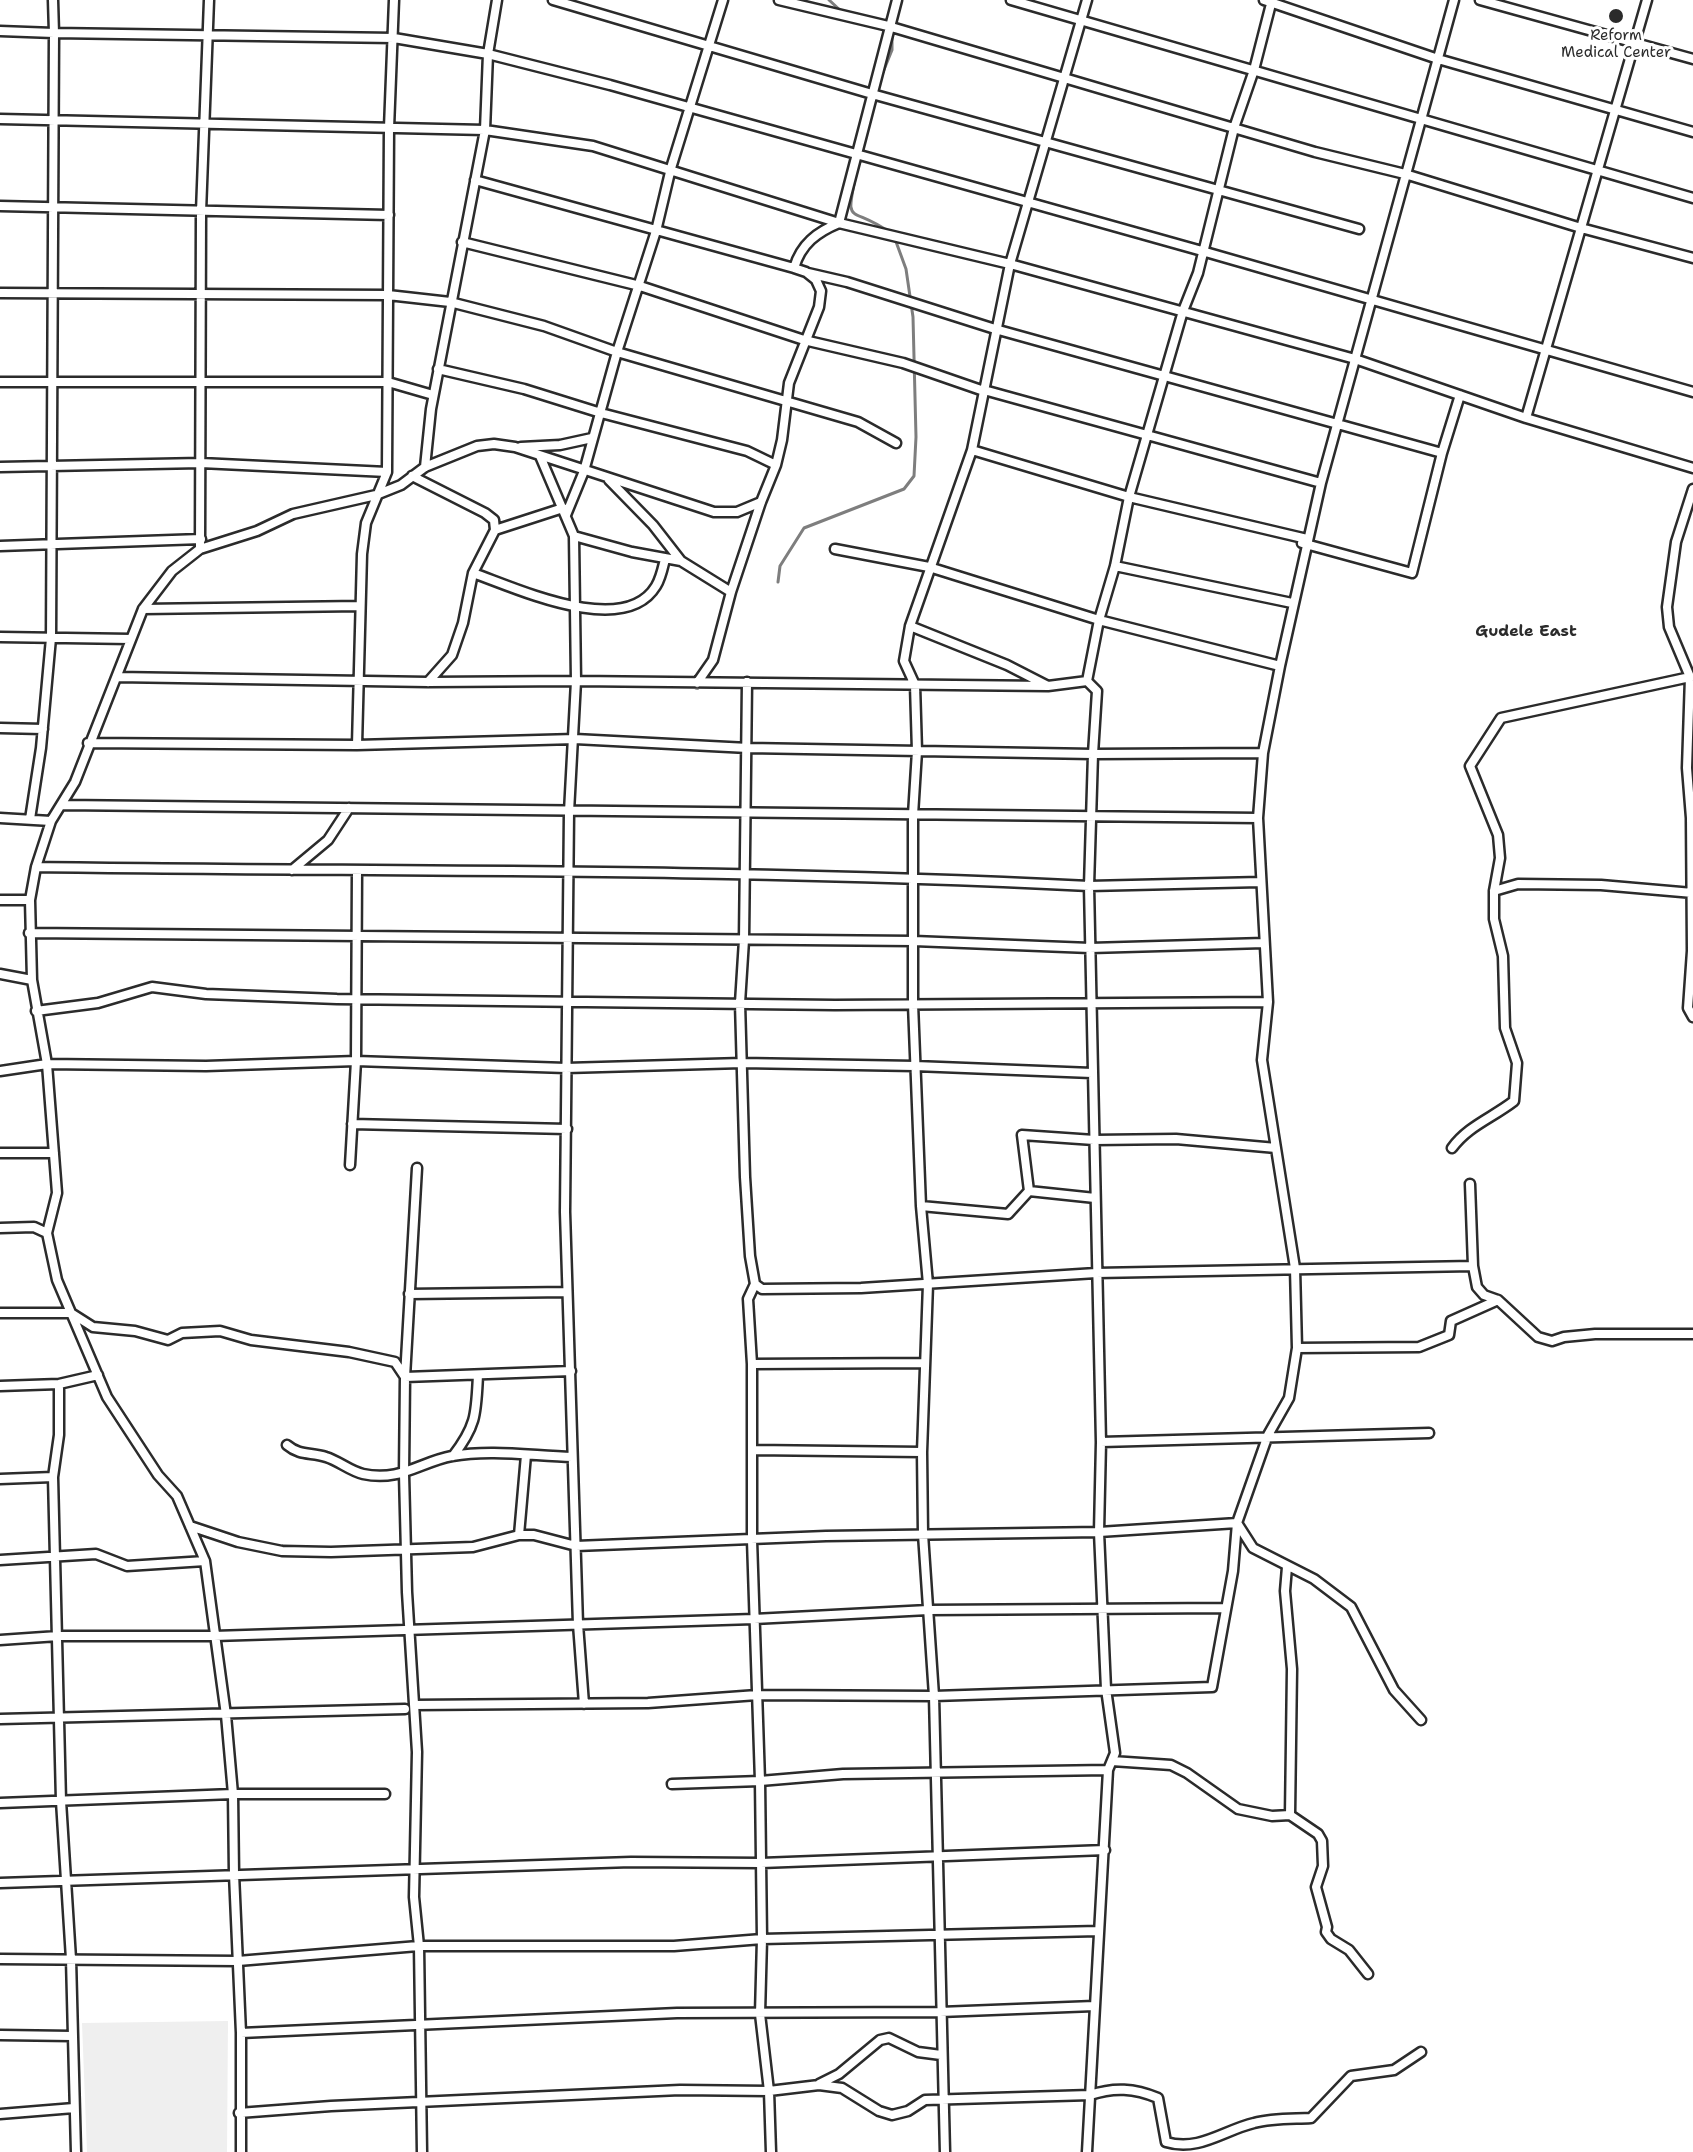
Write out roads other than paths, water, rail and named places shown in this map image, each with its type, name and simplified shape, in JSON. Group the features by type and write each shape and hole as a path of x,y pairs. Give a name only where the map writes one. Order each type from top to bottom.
{"street":[{"path":"30,819 43,729 51,638 53,0"},
{"path":"200,549 201,212 209,0"},
{"path":"357,745 360,606 366,523 387,472 389,128 394,0"},
{"path":"425,467 433,394 485,130 488,54 497,0"},
{"path":"553,0 872,94 1359,229"},
{"path":"495,530 564,511 584,471 617,352 656,231 671,168 723,0"},
{"path":"779,0 888,26 1315,152 1405,174 1581,228 1693,258"},
{"path":"839,223 888,26 897,0"},
{"path":"1011,0 1693,198"},
{"path":"945,2152 934,1696 923,1534 922,1452 928,1284 921,1206 913,1004 913,815 917,751 915,686 904,661 910,626 929,567 972,450 1010,264 1062,79 1087,0"},
{"path":"0,1719 59,1716 226,1715 410,1707 648,1703 757,1695 934,1696 1212,1687 1237,1545 1237,1523 1268,1435 1289,1398 1297,1348 1294,1268 1262,1060 1268,1002 1258,818 1263,753 1292,603 1321,483 1454,0"},
{"path":"1480,0 1693,59"},
{"path":"1526,418 1647,0"},
{"path":"1087,681 1099,620 1115,566 1129,497 1183,312 1198,273 1234,128 1254,70 1269,1 1438,59 1693,132"},
{"path":"0,31 394,38 488,54 690,107 855,156 1202,251 1693,392"},
{"path":"0,119 485,130 593,146 671,168 839,223 1010,264 1355,359 1526,418 1693,468"},
{"path":"475,180 578,206 656,231 847,282 995,329 1442,453"},
{"path":"0,206 389,215"},
{"path":"794,268 797,257 808,242 820,231 839,223"},
{"path":"462,242 640,286 804,340 903,363 983,390 1321,483"},
{"path":"697,683 713,660 731,592 776,465 782,440 785,401 804,340 819,307 821,291 816,280 806,272"},
{"path":"0,293 388,296 450,302 544,326 617,352 858,422 896,443"},
{"path":"438,369 524,389 601,413 747,451 776,465"},
{"path":"0,382 388,382 433,394"},
{"path":"1296,542 1412,573 1442,453 1460,395"},
{"path":"241,2152 239,2113 242,2033 234,1874 233,1794 226,1715 205,1561 177,1496 151,1465 107,1397 57,1280 46,1233 57,1193 47,1064 36,1011 29,933 30,900 36,867 51,821 75,782 88,743 143,609 172,571 200,549 257,531 293,514 376,495 401,484 425,467 477,446 494,444 515,447 550,446 592,438"},
{"path":"515,447 714,512 737,512 761,502"},
{"path":"972,450 1129,497 1307,539"},
{"path":"540,456 574,536 575,739 569,812 570,870 565,1000 567,1292 578,1624 584,1704"},
{"path":"0,467 201,463 387,472"},
{"path":"412,476 485,513 494,520 495,530 473,573 463,623 452,655 428,682"},
{"path":"607,478 653,525 681,561 731,592"},
{"path":"1693,489 1677,542 1666,607 1669,627 1690,677 1692,951 1688,1008 1693,1017"},
{"path":"574,536 681,561"},
{"path":"0,546 201,539"},
{"path":"836,549 929,567 1099,620 1280,666"},
{"path":"473,573 575,608 626,607 644,599 656,586 665,559"},
{"path":"1115,566 1292,603"},
{"path":"143,609 360,606"},
{"path":"910,626 1007,665 1048,686"},
{"path":"0,637 131,639"},
{"path":"117,677 428,682 747,682 915,686 1048,686 1087,681"},
{"path":"1452,1148 1463,1133 1498,1114 1514,1101 1517,1063 1505,1028 1503,956 1494,919 1494,891 1500,858 1498,835 1470,766 1501,718 1690,677"},
{"path":"1087,681 1097,691 1089,886 1101,1442 1099,1532 1106,1689 1115,1753 1110,1765 1098,1931 1087,2152"},
{"path":"747,682 744,940 740,1004 745,1177 750,1256 755,1284 748,1299 752,1364 752,1540 760,1781 762,1939 760,2014 770,2091 771,2152"},
{"path":"0,728 43,729"},
{"path":"88,743 357,745 575,739 748,748 1093,754 1263,753"},
{"path":"62,806 1258,818"},
{"path":"291,870 328,840 349,808"},
{"path":"0,818 51,821"},
{"path":"36,867 570,870 914,877 1089,886 1260,882"},
{"path":"350,1165 356,1061 357,870"},
{"path":"1494,891 1518,884 1601,885 1691,893"},
{"path":"0,900 30,900"},
{"path":"29,933 358,935 568,940 914,941 1090,948 1264,944"},
{"path":"0,974 32,980"},
{"path":"36,1011 98,1004 152,987 206,994 337,999 565,1000 740,1004 1268,1002"},
{"path":"0,1071 47,1064 206,1066 356,1061 566,1068 742,1064 915,1066 1092,1073"},
{"path":"352,1124 567,1129"},
{"path":"921,1206 1008,1214 1029,1191 1022,1135 1094,1140 1176,1139 1276,1148"},
{"path":"0,1154 54,1153"},
{"path":"417,1168 405,1377 404,1474 410,1707 417,1752 414,1897 419,1946 422,2152"},
{"path":"1470,1184 1473,1266 1477,1287 1484,1295 1498,1300 1538,1337 1552,1341 1564,1337 1595,1334 1693,1334"},
{"path":"1029,1191 1095,1198"},
{"path":"0,1228 34,1227 46,1233"},
{"path":"755,1284 762,1289 928,1284 1096,1273 1473,1266"},
{"path":"409,1294 567,1292"},
{"path":"1297,1348 1419,1347 1449,1335 1451,1321 1464,1313 1498,1300"},
{"path":"0,1312 71,1313 93,1327 135,1331 168,1340 182,1333 220,1331 251,1340 350,1352 395,1362 405,1377"},
{"path":"752,1364 924,1363"},
{"path":"405,1377 571,1371"},
{"path":"0,1386 59,1384 98,1375"},
{"path":"453,1456 471,1432 478,1375"},
{"path":"59,1384 59,1435 53,1477 57,1557 61,1801 71,1959 76,2152"},
{"path":"1101,1442 1268,1435 1429,1433"},
{"path":"287,1445 296,1453 324,1456 362,1474 404,1474 453,1456 572,1457"},
{"path":"753,1450 922,1452"},
{"path":"519,1535 526,1455"},
{"path":"0,1479 53,1477"},
{"path":"190,1526 238,1542 282,1551 406,1551 473,1546 519,1535 534,1535 576,1546 923,1534 1099,1532 1237,1523"},
{"path":"1237,1523 1253,1548 1314,1579 1351,1607 1394,1689 1421,1720"},
{"path":"0,1560 96,1554 127,1566 205,1561"},
{"path":"1287,1567 1285,1591 1292,1670 1290,1815"},
{"path":"0,1640 58,1636 214,1636 409,1628 754,1619 928,1610 1225,1608"},
{"path":"672,1784 760,1781 843,1774 1110,1765 1171,1766 1187,1773 1239,1809 1272,1816 1290,1815 1318,1834 1322,1841 1323,1866 1316,1887 1328,1927 1326,1932 1331,1939 1349,1950 1368,1974"},
{"path":"0,1803 233,1794 385,1794"},
{"path":"0,1883 631,1862 761,1863 1105,1850"},
{"path":"0,1959 238,1961 418,1946 674,1946 762,1939 1098,1931"},
{"path":"242,2033 677,2013 940,2012 1094,2006"},
{"path":"0,2035 72,2036"},
{"path":"819,2085 839,2074 880,2040 889,2038 918,2052 941,2055"},
{"path":"239,2113 331,2106 680,2090 770,2091 819,2085 842,2088 879,2111 892,2115 908,2111 925,2100 1090,2095 1109,2088 1141,2091 1158,2098 1166,2142 1185,2148 1217,2141 1253,2123 1311,2118 1351,2076 1394,2070 1421,2052"},
{"path":"0,2114 74,2108"}],"waterway":[{"path":"829,0 842,12"},
{"path":"881,77 892,50 892,37 882,28"},
{"path":"857,170 851,208 858,216 889,232"},
{"path":"778,582 780,566 804,528 904,489 914,476 916,437 913,317 906,269 895,239"}],"place":[{"name":"Reform Medical Center","path":"1616,16"}],"district":[{"name":"Gudele East","path":"1526,632"}]}
